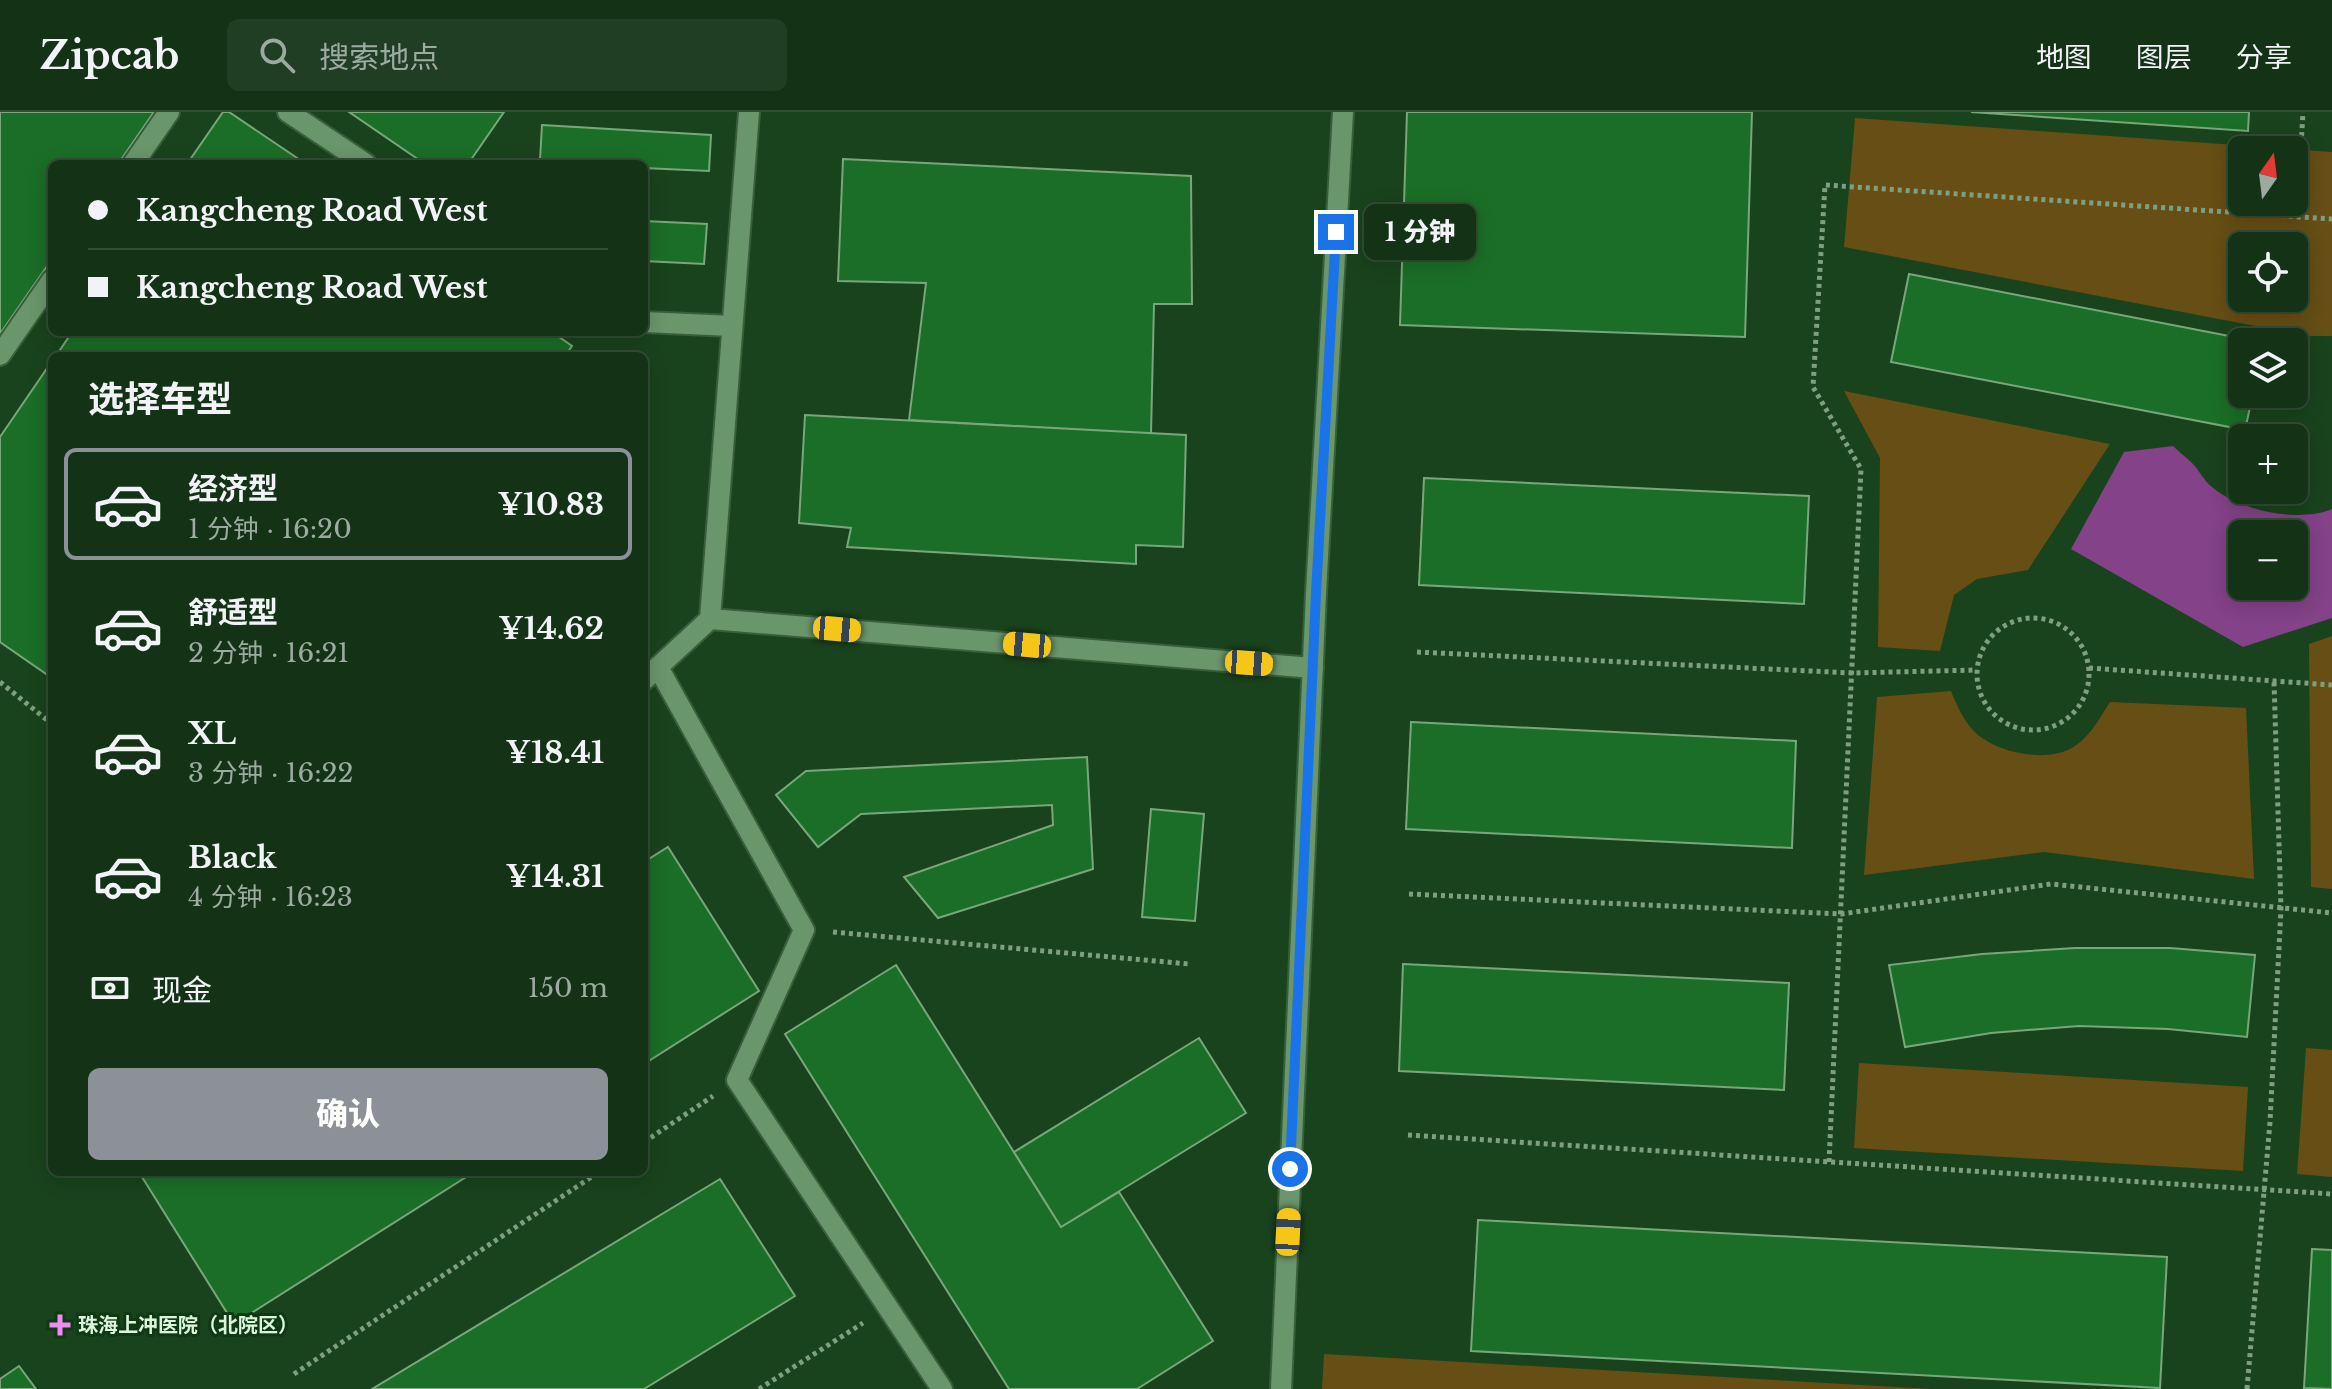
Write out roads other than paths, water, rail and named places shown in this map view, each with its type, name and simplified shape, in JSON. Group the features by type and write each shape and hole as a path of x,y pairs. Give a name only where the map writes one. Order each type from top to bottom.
{"street":[{"path":"136,160 169,112"},
{"path":"288,112 360,160"},
{"path":"749,112 710,619 651,673 804,930 737,1080 942,1389"},
{"path":"1281,1389 1313,668 1343,112"},
{"path":"0,355 48,286"},
{"path":"648,322 732,326"},
{"path":"710,619 1313,668"}],"place":[{"name":"珠海上冲医院（北院区）","path":"60,1325"}]}
